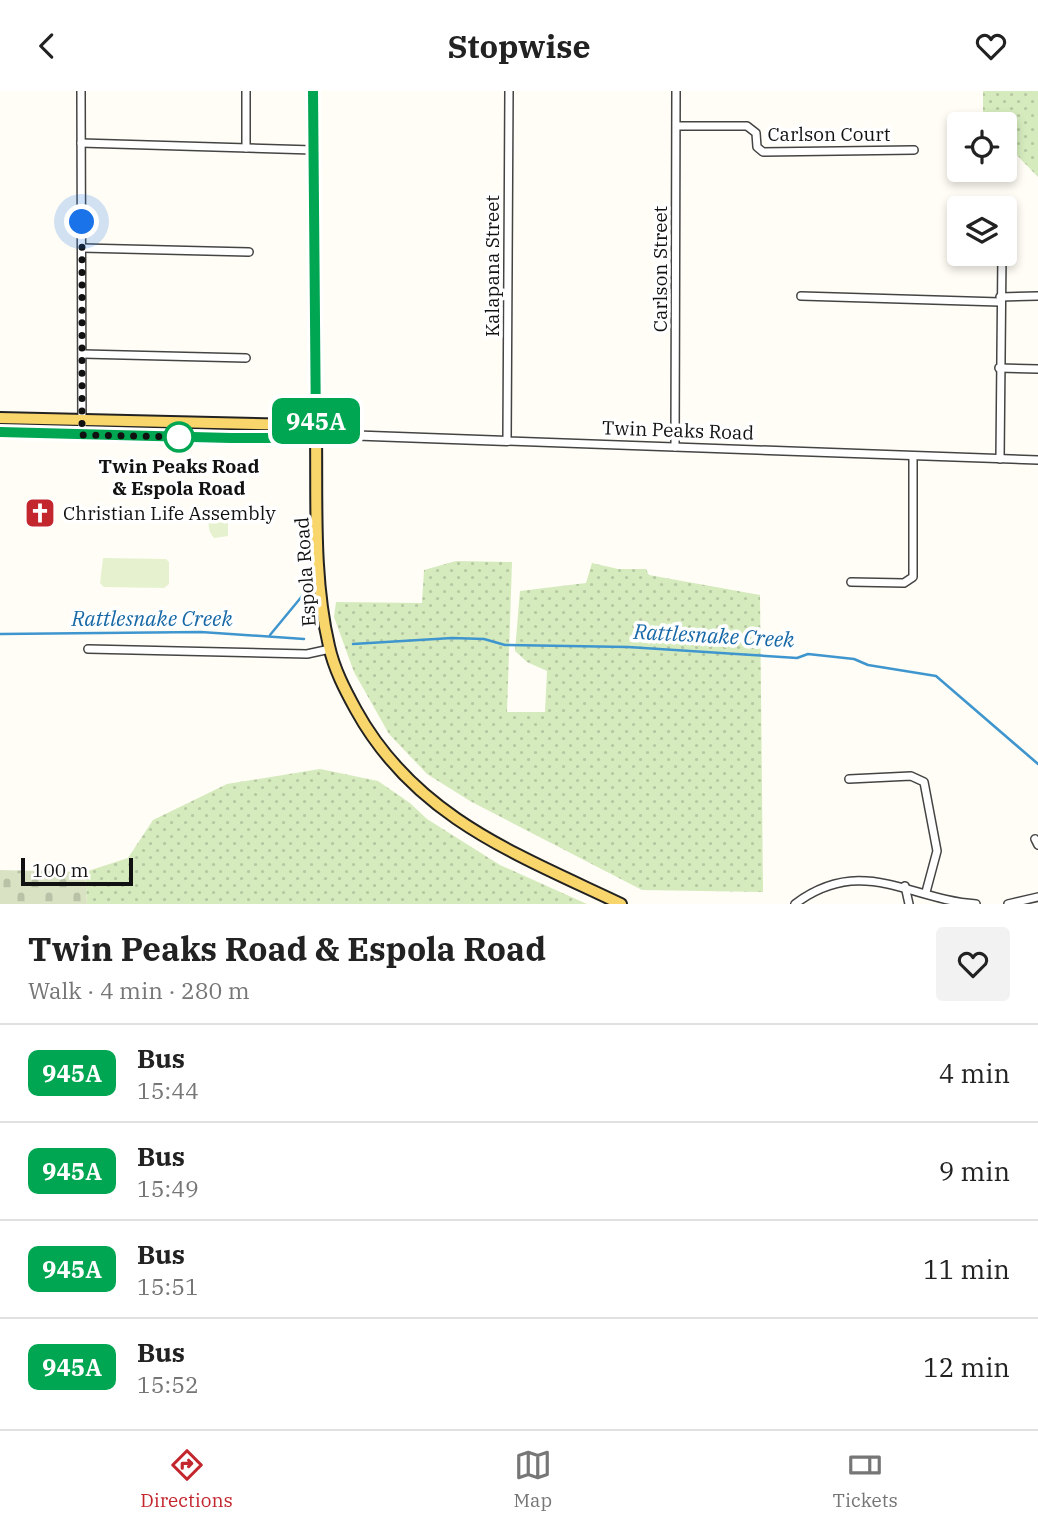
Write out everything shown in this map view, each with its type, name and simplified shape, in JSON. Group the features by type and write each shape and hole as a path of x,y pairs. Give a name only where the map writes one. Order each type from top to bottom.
{"main road":[{"name":"Espola Road","path":"313,91 318,564 330,649 343,685 370,733 396,768 430,800 480,836 621,904"},
{"name":"Twin Peaks Road","path":"0,418 300,425 316,434"},
{"name":"Twin Peaks Road","path":"0,432 231,438 303,438 316,434"}],"street":[{"path":"81,91 82,435"},
{"path":"246,91 246,148"},
{"name":"Kalapana Street","path":"507,441 509,91"},
{"name":"Carlson Street","path":"675,447 676,91"},
{"name":"Carlson Court","path":"677,125 747,126 756,133 757,147 763,152 914,150"},
{"path":"81,143 313,150"},
{"path":"82,248 249,252"},
{"path":"1000,459 1001,266"},
{"path":"801,296 1000,300 1038,296"},
{"path":"83,354 246,358"},
{"path":"999,368 1038,369"},
{"name":"Twin Peaks Road","path":"316,434 1038,460"},
{"path":"851,582 904,583 913,577 913,457"},
{"path":"88,649 307,654 330,649"},
{"path":"849,779 911,776 924,782 937,851 926,892"},
{"path":"795,904 819,890 846,882 880,882 905,886 949,901 976,904"},
{"path":"905,886 909,904"},
{"path":"1008,904 1038,897"}],"green space":[{"path":"983,91 1038,91 1038,177 1017,155 1017,112 983,112"},
{"path":"222,509 228,513 228,536 214,538 209,528 210,517 213,510"},
{"path":"103,558 166,559 169,562 169,584 164,588 104,587 100,583"},
{"path":"456,561 512,562 507,712 545,712 547,671 527,662 515,651 520,591 586,583 592,563 618,569 646,569 649,575 760,595 763,892 642,890 470,801 427,774 389,734 354,672 334,617 336,602 422,603 424,570"},
{"path":"320,769 378,781 410,803 427,819 500,865 587,904 87,904 85,872 128,858 153,820 227,784"},
{"path":"0,870 85,872 87,904 0,904"}],"waterway":[{"path":"270,635 303,595"},
{"name":"Rattlesnake Creek","path":"0,634 201,632 304,639"},
{"name":"Rattlesnake Creek","path":"353,644 452,638 484,639 505,645 628,647 797,658 808,654 854,659 868,665 936,676 1038,764"}],"bus line":[{"name":"945A","path":"0,432 231,438 303,438 316,434 313,91"}],"place":[{"name":"Twin Peaks Road & Espola Road","path":"179,437"},
{"name":"Christian Life Assembly","path":"40,513"}],"route":[{"path":"82,222 82,435 179,437"}]}
